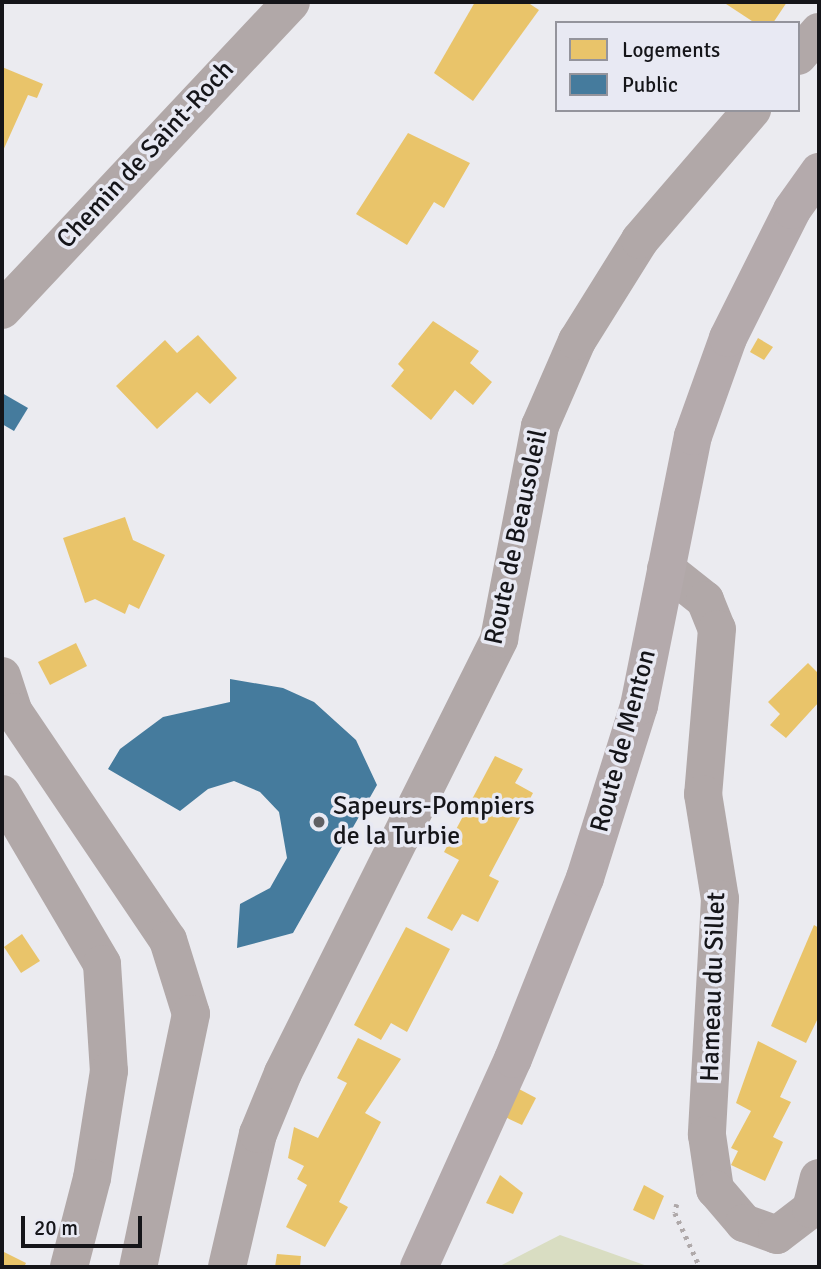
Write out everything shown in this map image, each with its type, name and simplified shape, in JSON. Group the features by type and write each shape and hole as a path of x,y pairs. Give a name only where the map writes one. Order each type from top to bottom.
{"main road":[{"name":"Route de Menton","path":"419,1267 513,1059 585,878 639,706 692,436 728,338 792,210 819,172"}],"street":[{"name":"Chemin de Saint-Roch","path":"2,310 291,2"},
{"path":"800,54 819,32"},
{"name":"Route de Beausoleil","path":"227,1267 258,1134 283,1073 499,639 540,426 577,341 640,240 750,112"},
{"name":"Hameau du Sillet","path":"666,569 705,600 716,629 703,794 720,899 707,1135 715,1189 744,1223 777,1235 811,1209 819,1178"},
{"path":"2,676 15,712 168,940 191,1014 138,1267"},
{"path":"2,794 102,964 109,1071 92,1178 69,1267"}],"green space":[{"path":"560,1235 650,1267 498,1267"}],"building: Logements":[{"path":"475,2 527,2 539,10 473,101 434,73"},
{"path":"723,2 787,2 774,21 752,21"},
{"path":"2,67 43,84 37,98 28,95 2,153"},
{"path":"408,133 470,163 444,208 434,202 407,245 356,214"},
{"path":"433,321 479,351 470,363 492,382 473,405 455,390 431,420 391,386 404,370 398,364"},
{"path":"198,335 237,378 210,404 197,392 157,429 116,386 165,340 177,353"},
{"path":"758,338 773,347 764,360 750,352"},
{"path":"125,517 133,540 165,555 139,609 129,604 125,614 95,599 85,603 63,538"},
{"path":"76,643 87,666 50,685 38,662"},
{"path":"808,663 819,674 819,702 786,738 770,725 780,714 768,702"},
{"path":"495,756 523,769 515,783 533,793 489,876 499,881 478,922 462,914 452,931 427,918 459,860 444,852"},
{"path":"814,925 819,928 819,1016 806,1043 771,1026"},
{"path":"406,927 450,949 407,1032 391,1023 381,1040 354,1025"},
{"path":"22,934 40,961 21,973 4,947"},
{"path":"358,1038 401,1059 365,1113 381,1122 339,1202 348,1207 325,1247 286,1227 307,1185 297,1179 304,1166 288,1158 294,1127 318,1138 347,1083 337,1078"},
{"path":"758,1041 797,1061 780,1097 791,1102 773,1137 783,1142 765,1181 731,1165 738,1151 731,1148 751,1111 736,1103"},
{"path":"519,1089 536,1098 522,1125 505,1117"},
{"path":"500,1175 523,1193 513,1214 486,1203"},
{"path":"644,1185 664,1196 654,1220 633,1210"},
{"path":"2,1251 26,1263 24,1267 2,1267"},
{"path":"277,1254 301,1256 300,1267 275,1267"}],"building: Public":[{"path":"2,393 28,408 14,431 2,424"},
{"name":"Sapeurs-Pompiers de la Turbie","path":"230,679 283,688 314,702 356,740 377,785 293,933 237,948 240,904 270,888 287,858 279,812 260,792 234,781 208,789 180,811 108,769 120,749 163,717 230,702"}],"place":[{"name":"Sapeurs-Pompiers de la Turbie","path":"319,822"}]}
